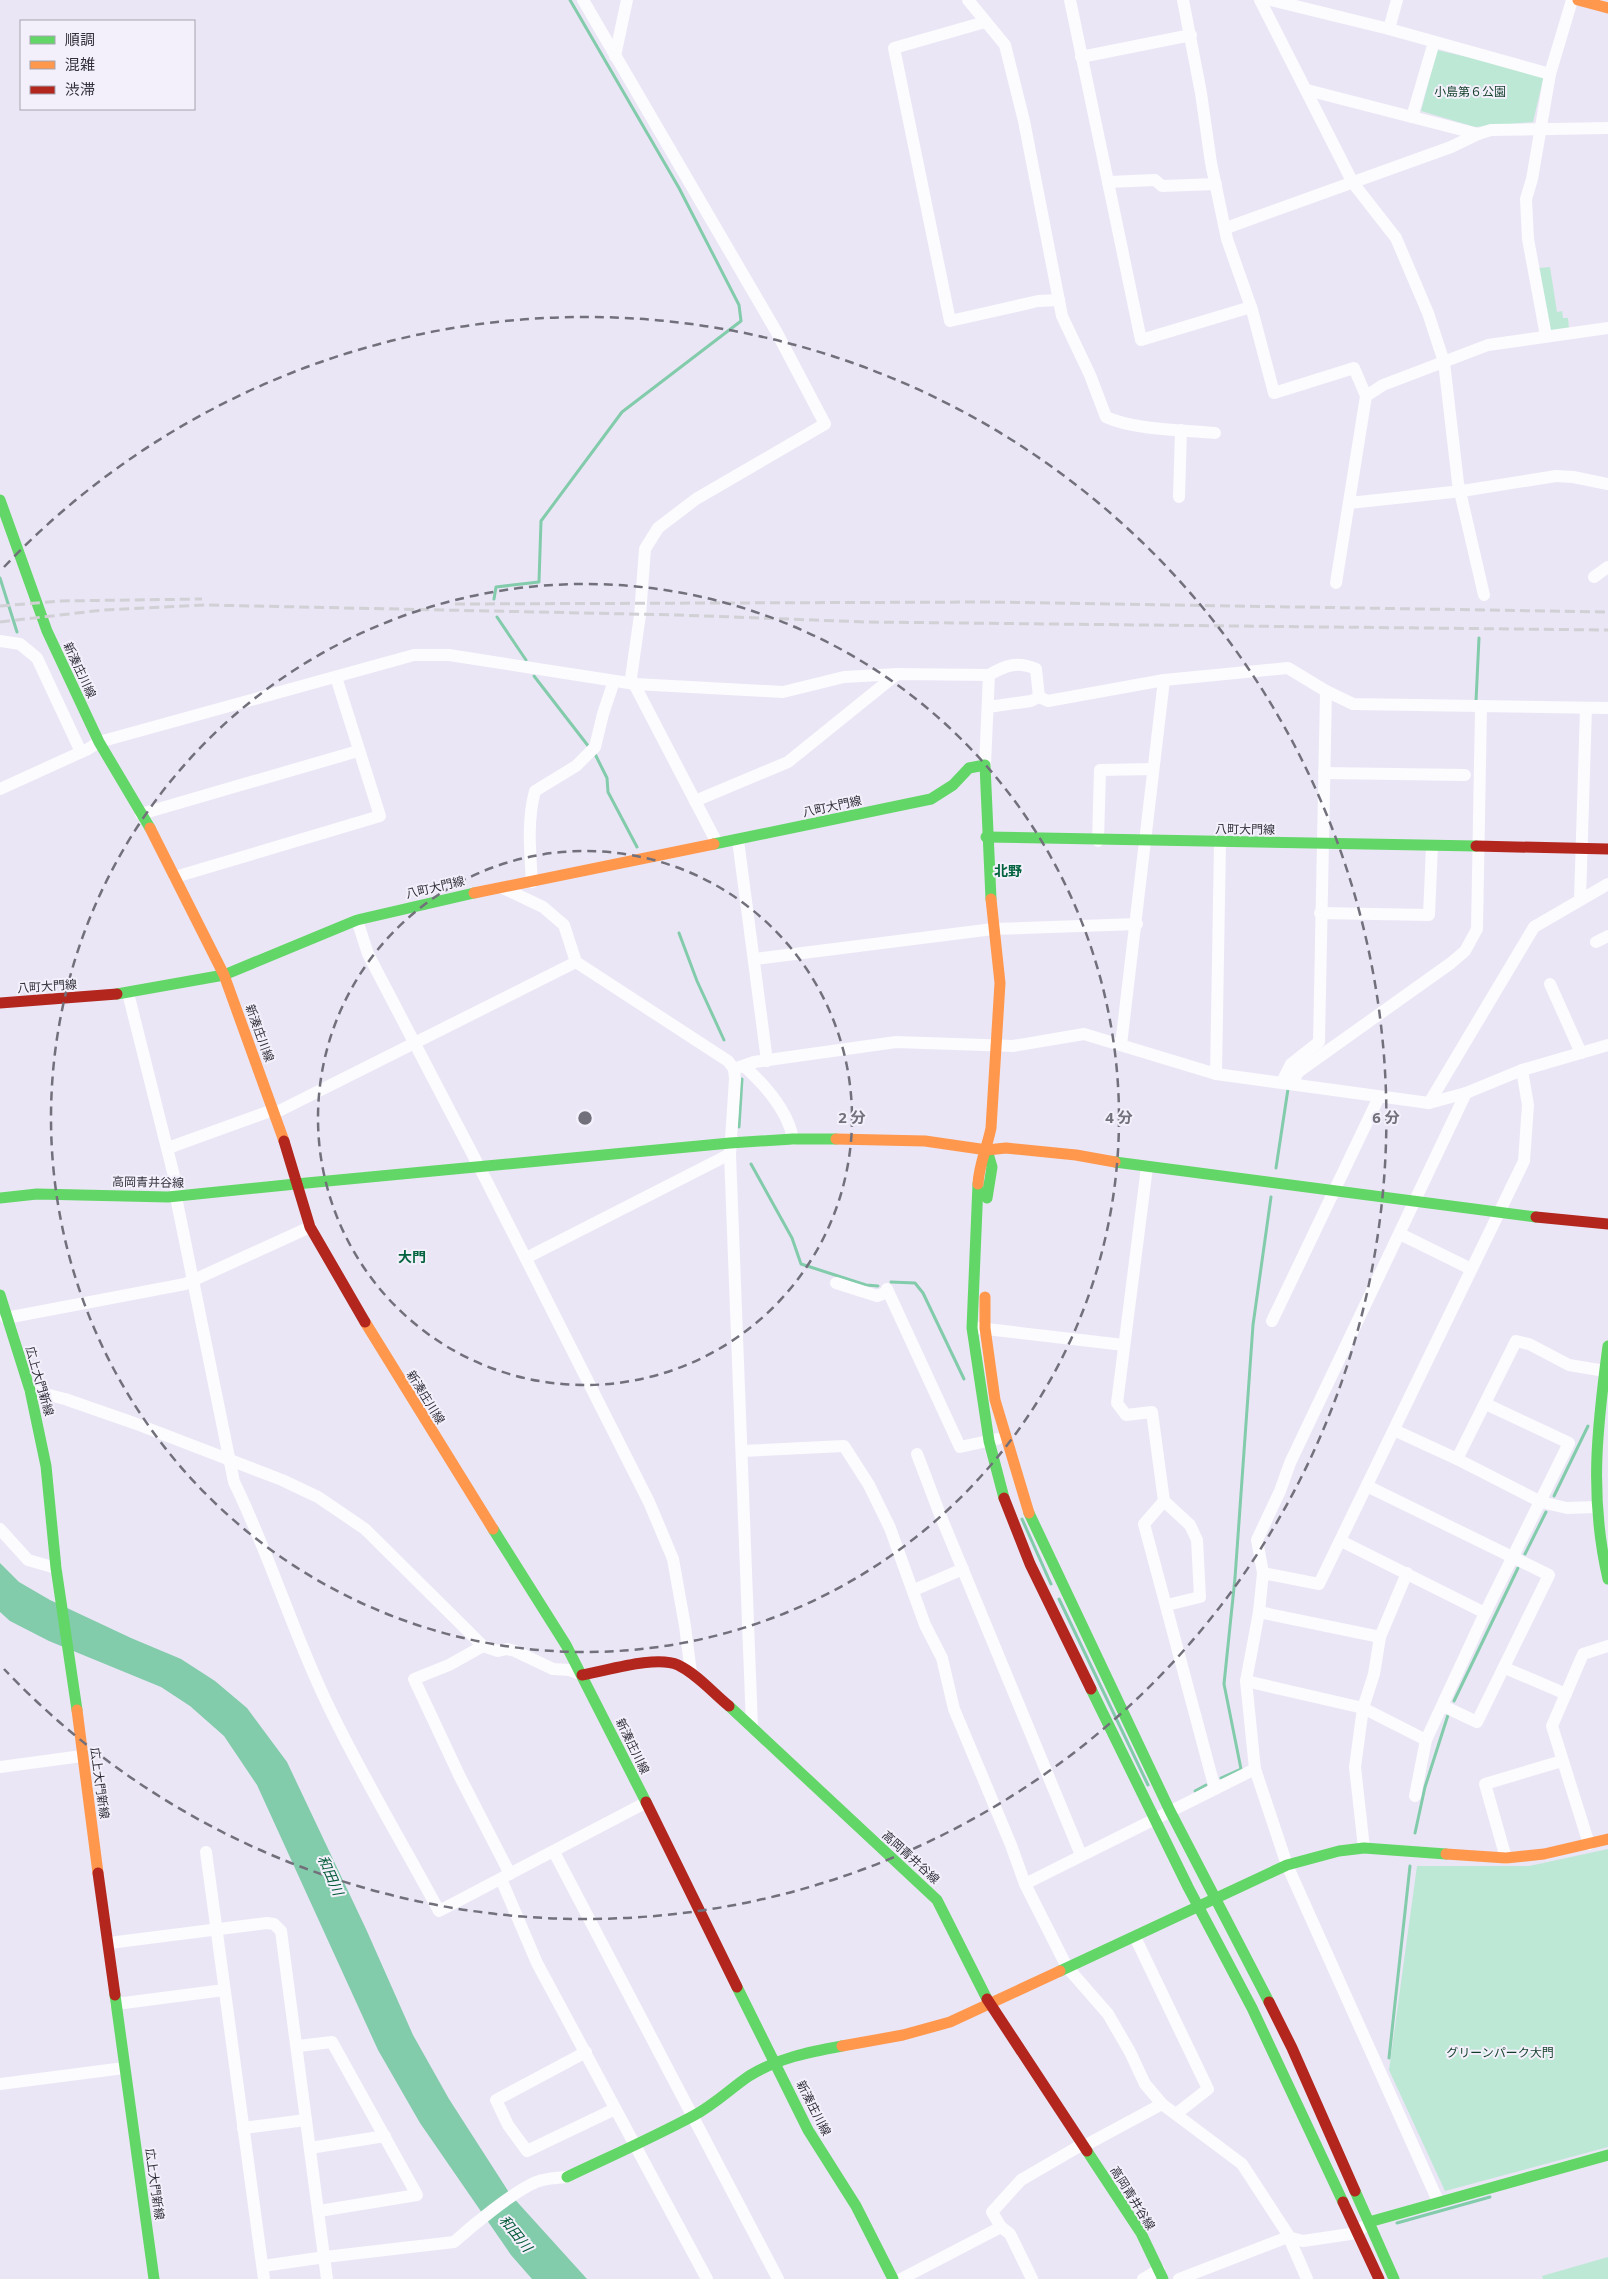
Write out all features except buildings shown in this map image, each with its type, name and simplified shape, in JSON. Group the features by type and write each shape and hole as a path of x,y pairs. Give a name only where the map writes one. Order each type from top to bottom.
{"main road":[{"path":"1578,0 1608,8"},
{"name":"新湊庄川線","path":"0,500 47,631 99,742 175,877 224,975 274,1112 310,1227 388,1362 552,1622 582,1675 808,2130 856,2206 893,2279"},
{"path":"985,765 986,837 993,929 1000,983 991,1128 987,1150 992,1167 985,1216 979,1328 989,1441 1006,1507 1030,1564 1199,1907 1252,2008 1379,2279"},
{"name":"八町大門線","path":"0,1003 128,994 224,975 357,920 423,903 931,799 953,785 968,768 985,765"},
{"name":"八町大門線","path":"986,837 1098,841 1146,840 1322,845 1608,849"},
{"name":"高岡青井谷線","path":"0,1198 37,1194 176,1197 296,1184 480,1168 730,1149 793,1139 925,1140 987,1150 1006,1148 1076,1155 1147,1167 1499,1213 1608,1224"},
{"name":"広上大門新線","path":"0,1295 30,1390 46,1466 56,1568 60,1581 73,1672 82,1756 154,2279"},
{"path":"979,1328 1004,1437 1018,1475 1025,1504 1170,1811 1292,2048 1394,2279"},
{"path":"1608,1346 1595,1459 1595,1508 1599,1540 1608,1579"},
{"name":"高岡青井谷線","path":"582,1675 654,1662 676,1664 691,1673 752,1727 840,1812 937,1900 989,2004 1140,2234 1161,2275"},
{"path":"567,2177 693,2116 717,2102 748,2077 775,2062 812,2051 903,2036 950,2022 1287,1865 1339,1851 1364,1848 1506,1858 1544,1854 1608,1839"},
{"path":"1368,2222 1608,2155"}],"street":[{"path":"583,0 776,331 825,424 696,499 658,528 645,549 640,615 630,678 635,684 717,843"},
{"path":"615,56 627,0"},
{"path":"968,0 1004,45 1024,121 1062,316 1090,375 1106,416 1114,420 1215,433"},
{"path":"1070,0 1141,340 1251,307"},
{"path":"1183,0 1191,35 1227,239 1251,307 1274,393 1354,368 1366,396 1336,583"},
{"path":"1260,0 1308,90 1353,183 1396,238 1428,313 1444,362 1458,483 1462,491 1466,518 1484,595"},
{"path":"1271,0 1550,74"},
{"path":"1389,30 1397,0"},
{"path":"1546,336 1526,218 1526,199 1532,179 1550,74 1572,0"},
{"path":"985,22 894,48 950,321 1029,303 1059,300"},
{"path":"1081,57 1191,35"},
{"path":"1412,117 1434,42"},
{"path":"1308,90 1478,134"},
{"path":"1226,228 1451,147 1491,130 1608,128"},
{"path":"1108,182 1154,180 1162,186 1216,184"},
{"path":"1366,396 1383,385 1488,345 1608,328"},
{"path":"1179,497 1181,430"},
{"path":"1349,503 1462,491 1556,476 1573,477 1608,484"},
{"path":"1594,577 1608,567"},
{"path":"0,641 20,644 37,658 81,752"},
{"path":"0,789 99,742 414,655 449,655 635,684 783,692 844,677 897,674 989,675 1002,667 1024,664 1036,669 1039,697"},
{"path":"1039,697 1048,701 1164,680 1288,668 1352,704 1608,708"},
{"path":"695,801 788,762 897,674"},
{"path":"985,765 989,675"},
{"path":"175,877 380,816 336,677"},
{"path":"1121,1045 1137,924 1164,680"},
{"path":"532,882 530,835 535,791 576,766 595,747 614,681"},
{"path":"1282,1082 1290,1064 1319,1042 1320,914 1326,691"},
{"path":"988,707 1031,701 1039,697"},
{"path":"1296,1084 1295,1078 1298,1072 1465,951 1477,929 1480,847 1481,707"},
{"path":"1580,900 1586,708"},
{"path":"141,814 358,751"},
{"path":"1098,841 1100,770 1153,769"},
{"path":"1324,773 1465,775"},
{"path":"738,840 768,1061"},
{"path":"1216,1074 1220,843"},
{"path":"1320,914 1429,915 1432,846"},
{"path":"1429,1102 1534,926 1608,884"},
{"path":"503,888 543,907 564,925 576,962 767,1086 791,1129 793,1139"},
{"path":"357,920 368,954 416,1043 649,1502 674,1559 691,1673"},
{"path":"755,958 993,929 1137,924"},
{"path":"1596,942 1608,936"},
{"path":"168,1148 274,1112 576,962"},
{"path":"1550,984 1581,1053"},
{"path":"128,994 176,1184 176,1197 234,1482 298,1639 327,1703 439,1912 645,1803"},
{"path":"752,1727 730,1149 735,1080 739,1068 754,1062 896,1042 1013,1046 1084,1034 1216,1074 1379,1097 1429,1102 1466,1092 1522,1070 1608,1046"},
{"path":"1263,1573 1319,1584 1524,1161 1528,1105 1522,1070"},
{"path":"1438,2201 1287,1865 1255,1769 1246,1681 1260,1612 1263,1573 1257,1540 1280,1491 1290,1463 1466,1092"},
{"path":"1272,1321 1379,1097"},
{"path":"526,1258 730,1149"},
{"path":"1147,1167 1117,1403 1126,1415 1152,1412 1164,1501 1190,1525 1197,1540 1200,1597 1167,1605"},
{"path":"6,1318 194,1281 310,1227"},
{"path":"1400,1234 1471,1269"},
{"path":"836,1283 877,1296 887,1290 960,1447 1004,1437"},
{"path":"979,1328 1124,1345"},
{"path":"1457,1459 1516,1341 1528,1344 1569,1365 1604,1371"},
{"path":"30,1390 65,1398 282,1480 318,1497 365,1529 483,1646 498,1651 515,1651 553,1669 569,1670 582,1675"},
{"path":"1414,1796 1426,1740 1512,1557 1569,1443 1486,1404"},
{"path":"1394,1430 1457,1459 1541,1502 1567,1508 1595,1508"},
{"path":"742,1451 844,1446 869,1485 890,1528 926,1625 942,1658 954,1709 1011,1845 1024,1884 1067,1967 1108,2014 1130,2052 1145,2084 1162,2104 1242,2164 1288,2236 1307,2279"},
{"path":"918,1454 963,1569 1081,1855"},
{"path":"1367,1486 1549,1575 1477,1722 1443,1706"},
{"path":"1164,1501 1144,1524 1215,1789"},
{"path":"0,1529 28,1560 56,1568"},
{"path":"1341,1541 1486,1613"},
{"path":"914,1590 963,1569"},
{"path":"1364,1848 1355,1767 1362,1708 1374,1674 1380,1637 1407,1573"},
{"path":"1260,1612 1380,1637"},
{"path":"483,1646 449,1665 414,1679 506,1876 537,1963 707,2279"},
{"path":"1589,1844 1552,1726 1583,1654 1608,1646"},
{"path":"1505,1668 1566,1694"},
{"path":"1246,1681 1362,1708 1426,1740"},
{"path":"0,1767 82,1756"},
{"path":"1506,1858 1485,1784 1562,1761"},
{"path":"1024,1884 1255,1769"},
{"path":"206,1852 264,2273 325,2256 454,2242 469,2229 536,2182 567,2177"},
{"path":"554,1852 778,2279"},
{"path":"109,1943 267,1923 274,1924 281,1931 298,2046 327,2279"},
{"path":"1135,1937 1208,2089 1176,2114"},
{"path":"116,2004 224,1990"},
{"path":"298,2046 332,2042 417,2195 319,2211"},
{"path":"586,2052 496,2100 508,2125 527,2151 615,2108"},
{"path":"0,2084 124,2068"},
{"path":"1032,2279 1010,2234 1001,2226 992,2212 1021,2180 1162,2104"},
{"path":"243,2128 306,2120"},
{"path":"310,2148 384,2136"},
{"path":"1179,2279 1288,2236 1303,2241 1357,2233 1368,2222"},
{"path":"901,2279 1001,2226"},
{"path":"1143,2279 1161,2275"}],"green space":[{"name":"小島第６公園","path":"1437,50 1544,75 1533,122 1475,127 1421,111"},
{"path":"1550,267 1557,312 1562,311 1563,318 1568,318 1569,328 1549,331 1539,268"},
{"name":"グリーンパーク大門","path":"1608,1849 1608,2147 1445,2191 1389,2070 1417,1866 1529,1866"},
{"path":"1608,2257 1608,2279 1543,2279 1542,2276"}],"water":[{"name":"和田川","path":"0,1563 19,1582 50,1600 181,1659 215,1681 247,1708 287,1762 366,1929 413,2035 449,2099 510,2194 587,2279 532,2279 511,2255 420,2123 378,2050 257,1785 224,1736 190,1706 161,1687 49,1641 10,1621 0,1612"}],"waterway":[{"path":"494,599 496,587 539,582 541,521 622,412 741,321 739,305 679,188 570,0"},
{"path":"0,578 17,632"},
{"path":"497,617 526,660"},
{"path":"1476,701 1479,638"},
{"path":"534,676 589,747"},
{"path":"595,754 607,778 608,792 637,847"},
{"path":"679,933 697,981 724,1040"},
{"path":"739,1127 742,1079"},
{"path":"1276,1168 1288,1089"},
{"path":"751,1164 792,1238 801,1264 866,1285 878,1286"},
{"path":"1221,1778 1241,1769 1224,1684 1235,1578 1253,1325 1271,1197"},
{"path":"891,1282 915,1283 923,1293 964,1379"},
{"path":"1554,1496 1588,1426"},
{"path":"1525,1554 1546,1512"},
{"path":"1022,1519 1051,1584"},
{"path":"1454,1701 1518,1568"},
{"path":"1059,1599 1148,1785"},
{"path":"1415,1833 1425,1787 1448,1715"},
{"path":"1195,1791 1206,1785"},
{"path":"1389,2058 1410,1866"},
{"path":"1397,2223 1490,2197"}],"railway":[{"path":"0,606 60,601 202,599"},
{"path":"455,604 987,602 1608,612"},
{"path":"0,622 103,610 206,605 679,615 866,622 1608,630"}],"traffic: fast":[{"path":"0,500 47,631 99,742 150,828"},
{"path":"714,844 931,799 953,785 969,768 985,765 991,899"},
{"path":"986,837 1476,846"},
{"path":"117,994 224,975 357,920 474,893"},
{"path":"296,1184 730,1143 793,1139 836,1139"},
{"path":"987,1150 992,1167 987,1198"},
{"path":"1115,1162 1536,1217"},
{"path":"0,1198 37,1194 168,1197 296,1184"},
{"path":"978,1184 972,1328 989,1441 1004,1498"},
{"path":"0,1295 30,1390 46,1466 56,1568 77,1710"},
{"path":"1608,1346 1598,1434 1597,1462 1598,1520 1608,1579"},
{"path":"1029,1513 1170,1811 1269,2002"},
{"path":"493,1529 566,1645 646,1802"},
{"path":"1091,1689 1188,1887 1252,2008 1343,2202"},
{"path":"729,1706 937,1900 987,1999"},
{"path":"1060,1971 1287,1865 1339,1851 1364,1848 1446,1854"},
{"path":"737,1987 808,2130 856,2206 893,2279"},
{"path":"115,1995 154,2279"},
{"path":"567,2177 693,2116 760,2070 794,2056 842,2046"},
{"path":"1087,2151 1141,2233 1163,2279"},
{"path":"1369,2222 1608,2155"},
{"path":"1355,2191 1394,2279"}],"traffic: slow":[{"path":"1578,0 1608,8"},
{"path":"150,828 224,975 284,1141"},
{"path":"474,893 714,844"},
{"path":"978,1184 991,1128 1000,983 991,899"},
{"path":"836,1139 925,1141 987,1150 1006,1148 1076,1155 1115,1162"},
{"path":"985,1297 985,1328 995,1400 1029,1513"},
{"path":"365,1322 493,1529"},
{"path":"77,1710 98,1873"},
{"path":"1446,1854 1506,1858 1544,1854 1608,1839"},
{"path":"842,2046 903,2035 950,2022 1060,1971"}],"traffic: jam":[{"path":"1476,846 1608,849"},
{"path":"0,1003 117,994"},
{"path":"284,1141 310,1227 365,1322"},
{"path":"1536,1217 1608,1224"},
{"path":"1004,1498 1030,1564 1091,1689"},
{"path":"582,1675 644,1663 669,1662 692,1673 729,1706"},
{"path":"646,1802 737,1987"},
{"path":"98,1873 115,1995"},
{"path":"987,1999 1087,2151"},
{"path":"1269,2002 1292,2048 1355,2191"},
{"path":"1343,2202 1379,2279"}],"district":[{"name":"北野","path":"1008,870"},
{"name":"大門","path":"412,1256"}]}
